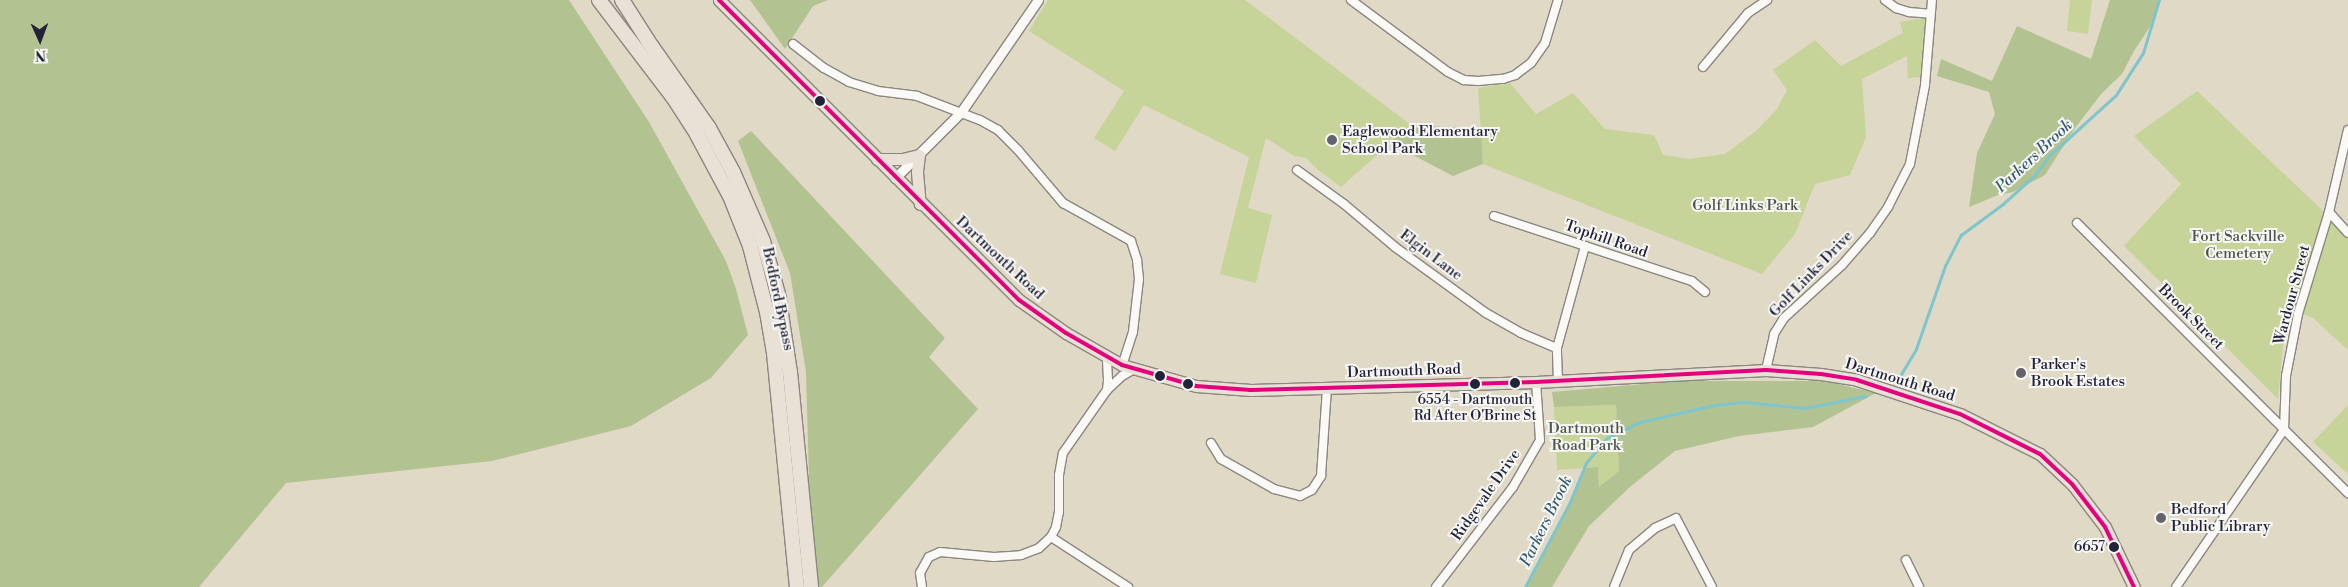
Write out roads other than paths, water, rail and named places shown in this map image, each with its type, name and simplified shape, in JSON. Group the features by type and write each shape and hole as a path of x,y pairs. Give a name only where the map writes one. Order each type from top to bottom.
{"highway":[{"name":"Bedford Bypass","path":"599,0 673,97 694,129 730,196 750,246 768,312 774,353 797,587"},
{"name":"Bedford Bypass","path":"622,0 648,41 709,128 733,172 763,241 778,294 790,372 811,587"}],"main road":[{"name":"Dartmouth Road","path":"719,0 731,10 920,204 1019,300 1066,334 1122,365 1196,386 1251,390 1536,382 1766,370 1821,374 1857,380 1897,392 1983,424 2040,454 2072,484 2105,527 2134,587"},
{"name":"Dartmouth Road","path":"724,0 731,10"},
{"path":"877,159 902,159 919,155 917,172 920,204"}],"street":[{"path":"895,178 961,112 1038,0"},
{"path":"1351,0 1448,72 1464,80 1478,81 1503,79 1515,75 1531,62 1546,43 1558,0"},
{"path":"1703,67 1748,13 1766,0"},
{"path":"1885,0 1896,8 1909,12 1930,14"},
{"name":"Golf Links Drive","path":"1766,370 1774,334 1784,318 1842,265 1870,233 1888,207 1910,164 1925,85 1932,0"},
{"path":"793,44 824,68 849,82 878,91 917,96 961,112 998,130 1018,150 1063,203 1131,241 1137,260 1138,280 1133,332 1122,365"},
{"name":"Wardour Street","path":"2284,430 2286,376 2298,314 2329,212 2348,130"},
{"name":"Elgin Lane","path":"1297,170 1344,204 1395,247 1486,313 1521,333 1557,348"},
{"path":"2329,212 2348,233"},
{"name":"Tophill Road","path":"1494,216 1692,281 1705,292"},
{"name":"Brook Street","path":"2077,223 2348,493"},
{"path":"1558,381 1557,348 1584,246"},
{"path":"1106,390 1108,380 1107,358"},
{"path":"922,587 920,573 929,557 940,552 994,557 1021,555 1039,548 1051,537 1056,527 1059,512 1059,475 1063,453 1106,390 1122,376 1134,369"},
{"name":"Ridgevale Drive","path":"1436,587 1513,487 1540,440 1536,382"},
{"path":"1210,443 1221,460 1274,489 1300,496 1312,490 1321,476 1327,389"},
{"path":"2176,587 2284,430"},
{"path":"1614,587 1629,550 1655,528 1676,518 1712,587"},
{"path":"1051,537 1128,587"},
{"path":"1906,560 1919,587"}],"waterway":[{"name":"Parkers Brook","path":"1897,381 1916,349 1945,266 1961,235 2003,204 2034,176 2049,156 2116,95 2143,53 2159,0"},
{"name":"Parkers Brook","path":"1525,587 1570,502 1586,463 1607,438 1640,422 1714,405 1744,402 1805,408 1865,396"}],"place":[{"name":"Eaglewood Elementary School Park","path":"1332,140"},
{"name":"Parker's Brook Estates","path":"2021,373"},
{"name":"6554 - Dartmouth Rd After O'Brine St","path":"1475,384"},
{"name":"Bedford Public Library","path":"2161,518"},
{"name":"6657","path":"2114,547"}],"park label":[{"name":"Golf Links Park","path":"1745,206"},
{"name":"Fort Sackville Cemetery","path":"2238,244"},
{"name":"Dartmouth Road Park","path":"1586,436"}]}
